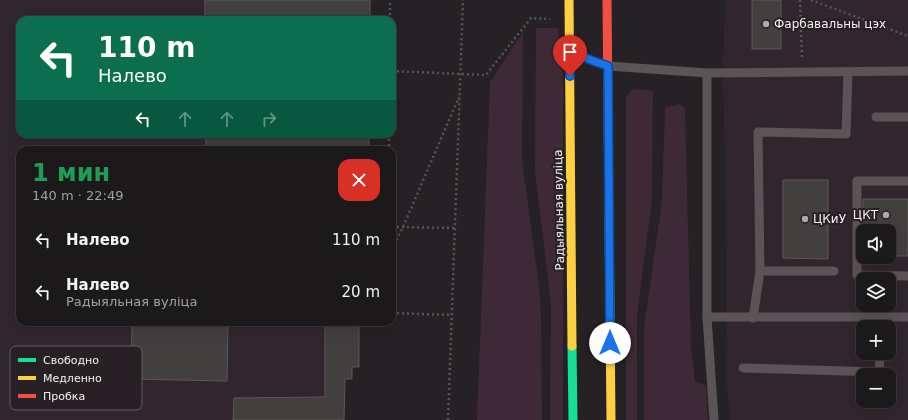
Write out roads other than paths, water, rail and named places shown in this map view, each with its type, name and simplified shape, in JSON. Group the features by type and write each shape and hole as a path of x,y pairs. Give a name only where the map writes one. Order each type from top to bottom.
{"main road":[{"name":"Радыяльная вуліца","path":"569,0 573,420"},
{"path":"607,0 611,420"}],"lane":[{"path":"570,45 578,54 608,66 707,73 908,71"},
{"path":"753,318 760,271 758,132 846,134 848,72"},
{"path":"707,73 707,318 714,420"},
{"path":"876,117 908,117"},
{"path":"908,181 857,181 857,275 908,276"},
{"path":"760,271 834,271"},
{"path":"707,318 908,317"},
{"path":"743,368 879,372 880,360"}],"place":[{"name":"Фарбавальны цэх","path":"766,24"},
{"name":"ЦКТ","path":"886,215"},
{"name":"ЦКиУ","path":"805,219"}]}
